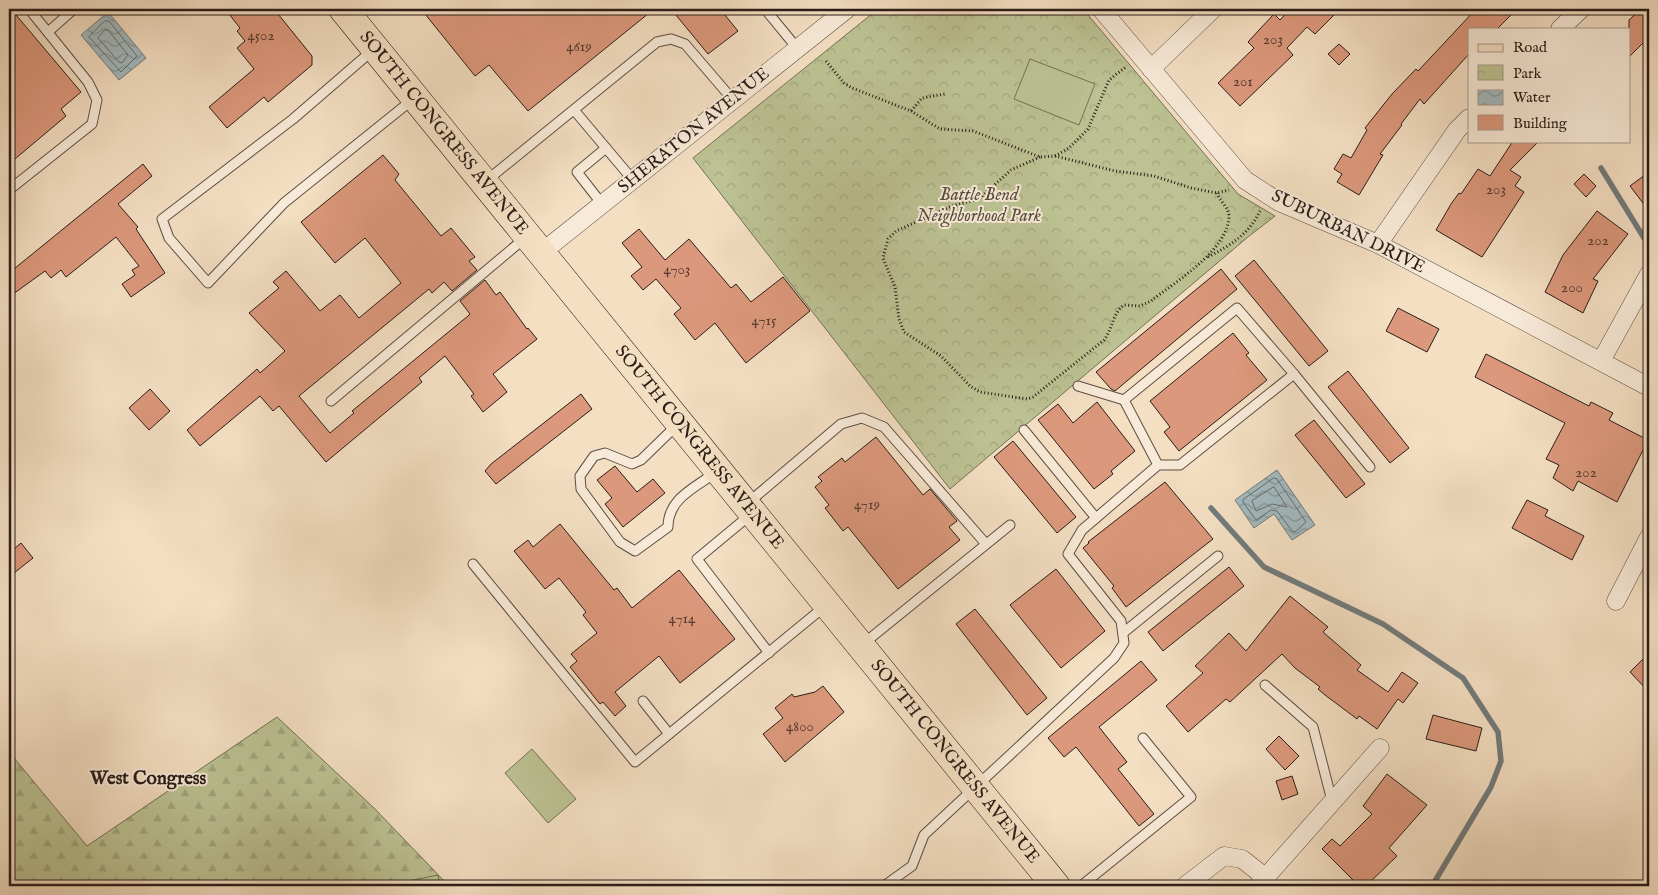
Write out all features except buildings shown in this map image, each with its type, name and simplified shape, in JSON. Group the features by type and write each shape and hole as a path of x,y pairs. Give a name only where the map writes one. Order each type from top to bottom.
{"main road":[{"name":"SOUTH CONGRESS AVENUE","path":"343,9 1056,886"}],"street":[{"name":"SHERATON AVENUE","path":"534,245 602,204 847,9"},
{"name":"SUBURBAN DRIVE","path":"1101,9 1245,180 1279,202 1378,244 1649,387"},
{"path":"1151,69 1213,9"},
{"path":"1561,28 1581,9"},
{"path":"1378,244 1457,130 1468,119"},
{"path":"1601,360 1649,274"},
{"path":"1616,601 1649,537"},
{"path":"1185,886 1224,856 1242,859 1262,882 1380,748"}],"lane":[{"path":"9,190 92,124 97,100 88,82 29,9"},
{"path":"48,32 74,9"},
{"path":"765,9 797,48"},
{"path":"484,183 657,42 671,39 684,44 733,100"},
{"path":"375,48 293,119 162,219 169,238 208,283 284,202 415,98"},
{"path":"574,110 633,180"},
{"path":"602,204 577,172 606,148"},
{"path":"331,401 534,245"},
{"path":"1124,400 1237,308 1370,467"},
{"path":"884,886 912,866 924,835 1114,658 1124,643 1121,621 1068,554 1082,530 1158,465 1180,465 1294,374"},
{"path":"1078,386 1124,400 1158,465"},
{"path":"769,653 697,559 841,424 862,418 884,426 986,544"},
{"path":"680,422 641,460 632,464 605,453 594,456 580,476 581,489 620,542 635,551 650,542 668,527 668,514 678,500 719,470"},
{"path":"1024,430 1096,518"},
{"path":"861,645 1010,525"},
{"path":"1123,633 1218,556"},
{"path":"473,564 635,762 827,604"},
{"path":"1265,685 1313,727 1332,802"},
{"path":"643,701 668,734"},
{"path":"1081,886 1191,797 1143,738"}],"path":[{"path":"826,61 844,83 852,88 911,111 940,129 973,131 1040,157"},
{"path":"1055,156 1069,148 1084,134 1109,80 1127,66"},
{"path":"911,111 922,98 945,94"},
{"path":"1229,190 1217,193 1191,188 1154,176 1115,171 1055,156 1040,157 1012,170 979,199 952,206 896,232 885,246 884,258 895,287 899,319 904,332 941,356 970,386 988,393 1027,399 1033,397 1104,340 1110,333 1117,310 1124,305 1140,306 1151,301 1208,257 1230,246 1253,226 1260,210"},
{"path":"1208,257 1221,238 1229,216 1226,207 1220,202 1217,193"}],"green space":[{"name":"Battle Bend Neighborhood Park","path":"878,9 1083,9 1238,194 1275,216 950,489 693,158"},
{"path":"1030,59 1095,84 1079,125 1014,99"},
{"path":"277,717 374,808 449,886 9,886 9,752 87,846"},
{"path":"532,749 576,799 548,823 505,773"},
{"path":"438,875 440,886 384,886"}],"water":[{"path":"108,12 146,58 119,80 81,35"},
{"path":"1277,470 1315,525 1292,540 1274,514 1254,528 1235,500"}],"waterway":[{"path":"1601,168 1644,238"},
{"path":"1211,508 1264,567 1383,624 1463,678 1498,732 1501,761 1491,787 1432,886"}],"district":[{"name":"West Congress","path":"148,779"}]}
